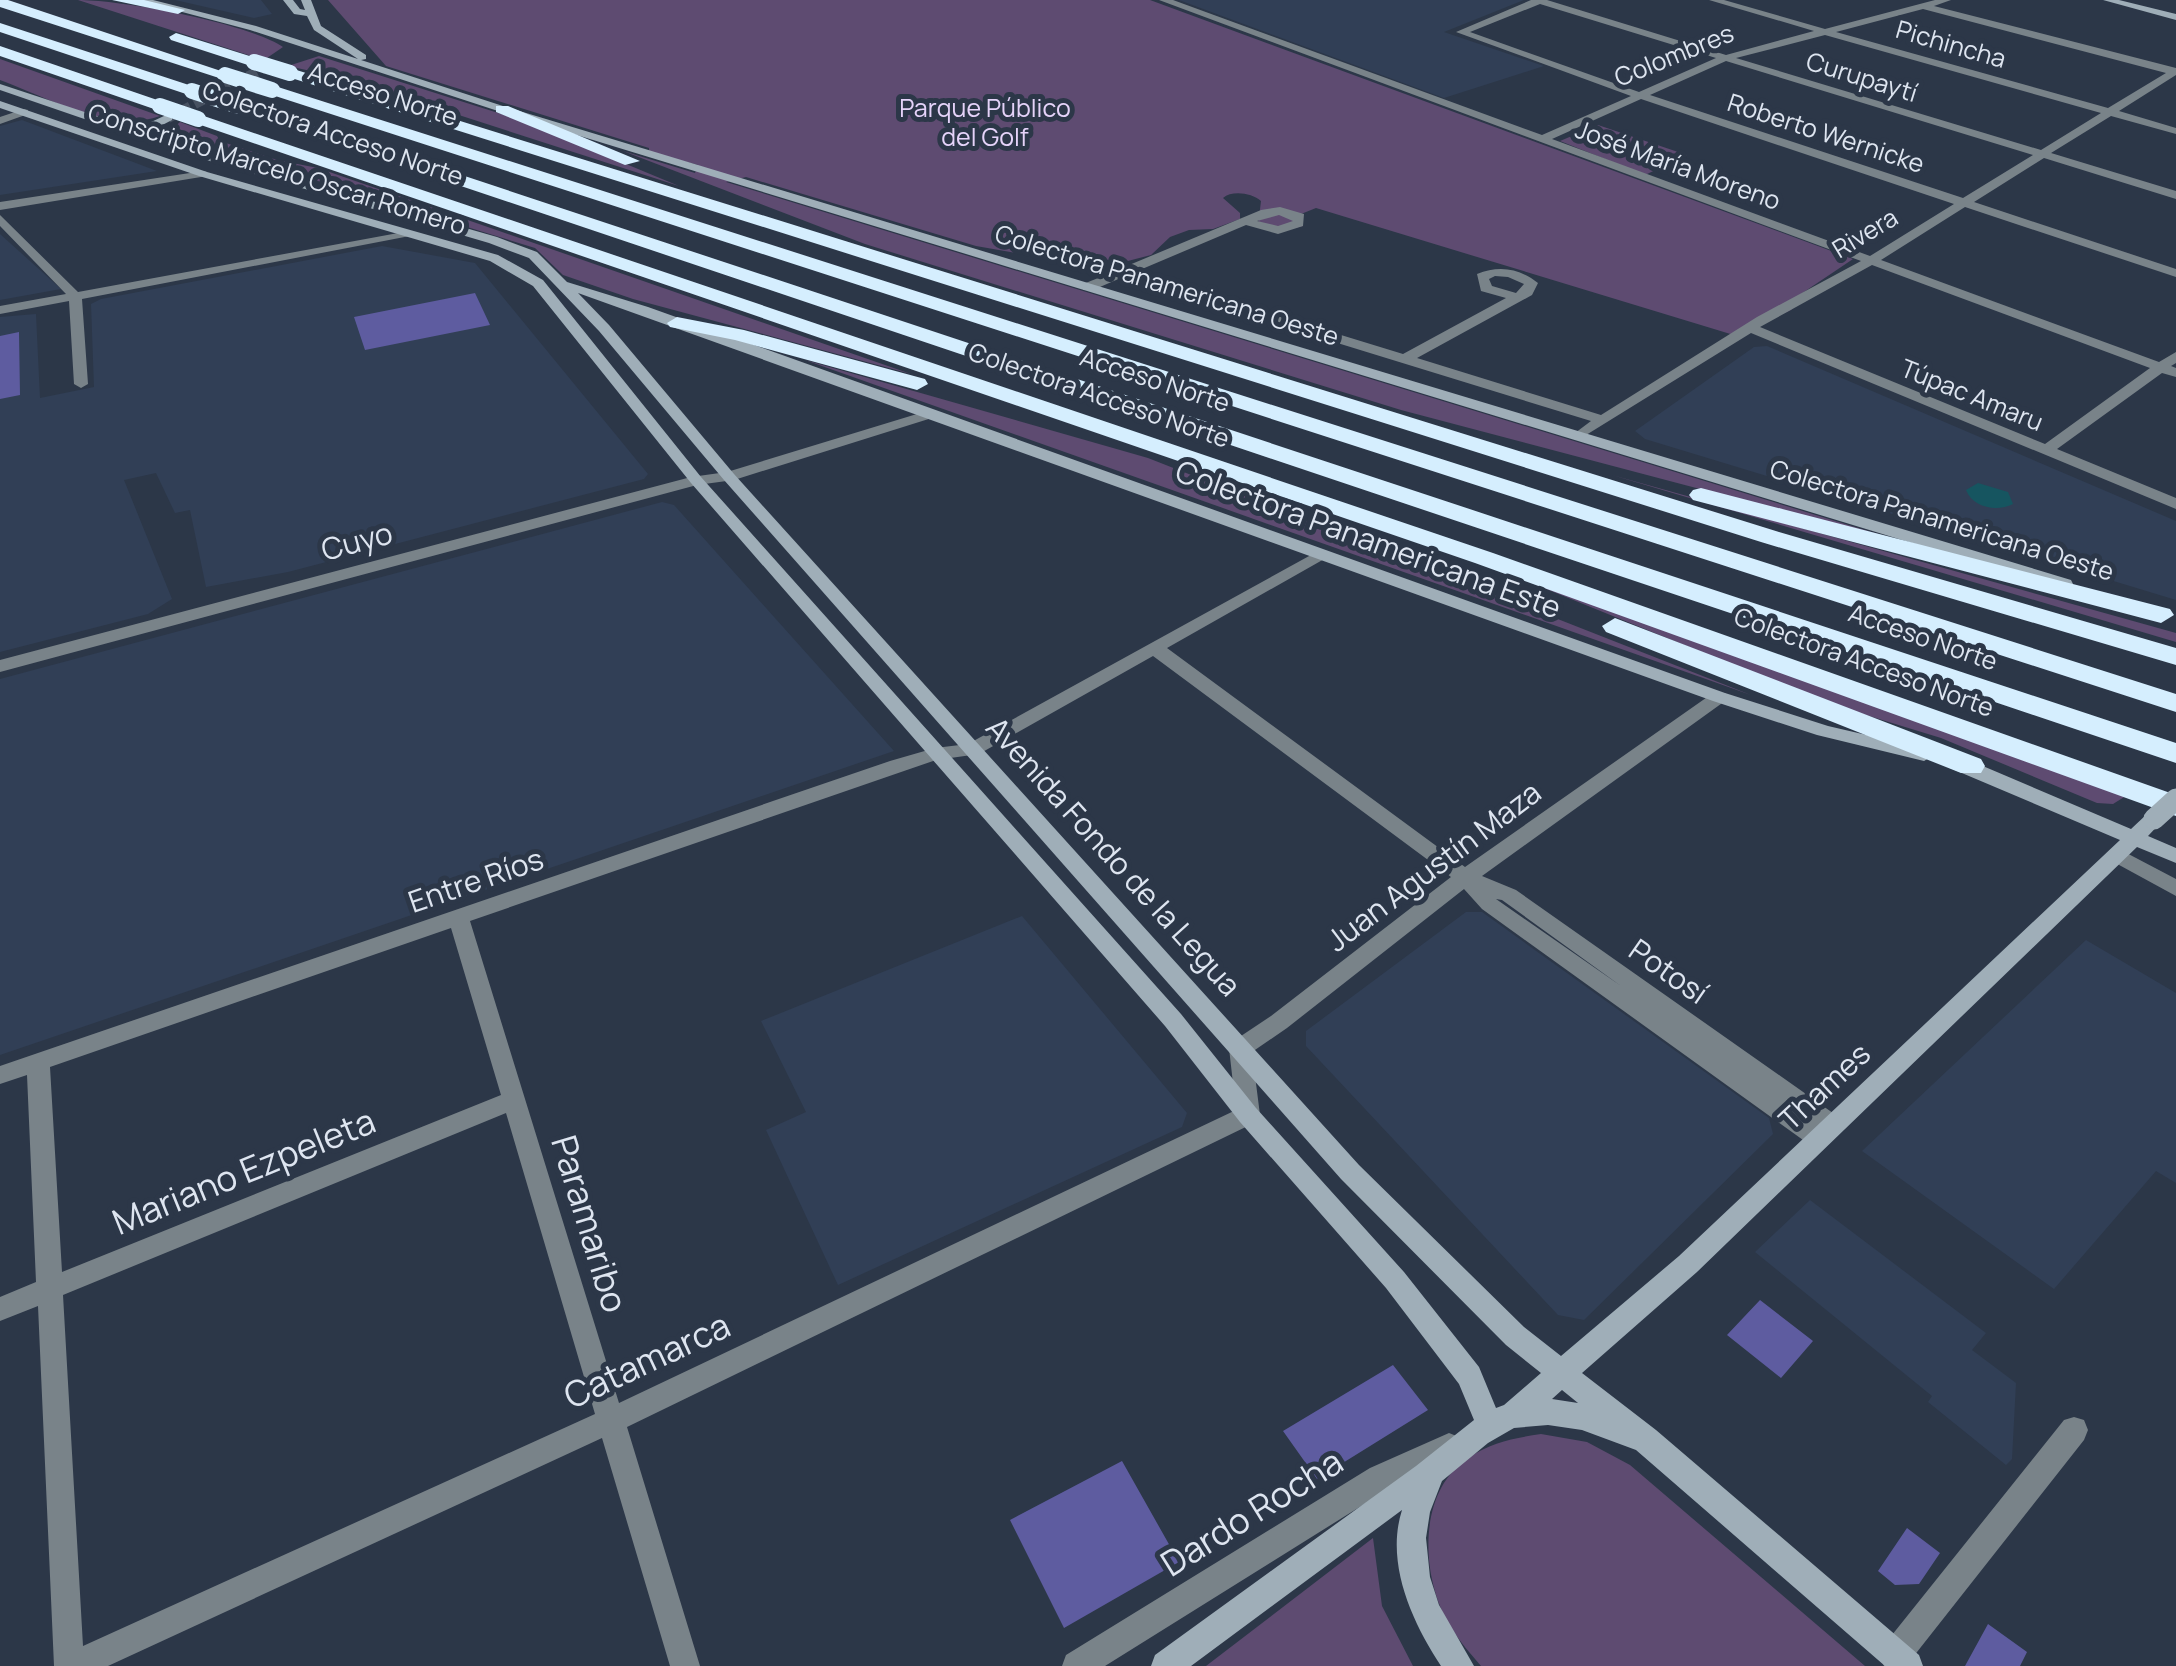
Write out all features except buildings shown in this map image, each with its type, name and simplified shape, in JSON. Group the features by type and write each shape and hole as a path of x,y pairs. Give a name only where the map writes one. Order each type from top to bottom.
{"highway":[{"path":"119,0 178,10"},
{"name":"Acceso Norte","path":"0,2 2176,703"},
{"name":"Acceso Norte","path":"0,27 2176,754"},
{"name":"Colectora Acceso Norte","path":"165,34 1770,537 2176,657"},
{"name":"Colectora Acceso Norte","path":"0,51 164,112 198,119 1522,571 2169,808"},
{"path":"502,109 871,255"},
{"path":"678,322 737,334 1204,462 1332,518 1971,766"},
{"path":"1302,390 2168,617"},
{"path":"1454,472 1824,567 2176,670"},
{"path":"1399,493 1794,650 2176,789"}],"main road":[{"name":"Colectora Panamericana Oeste","path":"142,0 254,28 502,109 2168,617"},
{"path":"288,0 296,12 309,13"},
{"path":"306,0 317,28 384,72"},
{"path":"2108,0 2176,16"},
{"path":"254,28 289,24 309,13"},
{"path":"274,63 315,38 317,28"},
{"name":"Conscripto Marcelo Oscar Romero","path":"0,87 136,134 524,250 563,285"},
{"name":"Conscripto Marcelo Oscar Romero","path":"0,104 203,174 494,258 538,283"},
{"path":"112,143 136,134 164,112"},
{"path":"538,283 696,480 1172,1020 1451,1349 1469,1376 1492,1426 1542,1412 1595,1418 1646,1440"},
{"name":"Colectora Panamericana Este","path":"538,283 563,285 678,322 1719,697 1824,731 1971,766 2125,848 2176,856"},
{"name":"Avenida Fondo de la Legua","path":"563,285 1350,1172 1456,1281 1515,1336 1646,1440 1902,1661"},
{"path":"575,326 643,310"},
{"name":"Thames","path":"1166,1666 1564,1373 1688,1264 2169,808"},
{"path":"1431,1473 1414,1520 1414,1575 1435,1634 1459,1666"}],"street":[{"name":"José María Moreno","path":"1164,0 2169,370"},
{"name":"Roberto Wernicke","path":"1539,0 1460,32 2176,273"},
{"name":"Curupaytí","path":"1539,0 2176,195"},
{"name":"Pichincha","path":"1714,0 2176,130"},
{"path":"1902,0 2176,71"},
{"name":"Colombres","path":"1541,140 1724,58 1946,0"},
{"name":"Rivera","path":"1578,436 2176,71"},
{"path":"0,120 24,112"},
{"path":"0,206 203,174"},
{"path":"0,219 74,296 81,384"},
{"path":"1088,286 1119,270 1248,222"},
{"path":"0,310 409,234"},
{"path":"1056,252 1603,420"},
{"path":"1407,358 1517,297"},
{"name":"Túpac Amaru","path":"1751,328 2176,504"},
{"path":"2047,450 2169,370 2176,356"},
{"path":"730,476 930,414"},
{"name":"Cuyo","path":"0,666 696,480 730,476"},
{"path":"972,750 1320,555"},
{"name":"Potosí","path":"1154,647 1466,877 1489,904 1825,1131"},
{"name":"Juan Agustín Maza","path":"1240,1048 1466,877 1719,697"},
{"name":"Entre Ríos","path":"0,1075 935,754 972,750"},
{"path":"2125,848 2176,888"},
{"name":"Paramaribo","path":"459,918 686,1666"},
{"path":"1240,1048 1248,1114"},
{"path":"38,1062 72,1666"},
{"name":"Mariano Ezpeleta","path":"0,1309 514,1100"},
{"name":"Catamarca","path":"72,1666 612,1420 1248,1114"},
{"name":"Dardo Rocha","path":"1077,1666 1380,1478 1492,1426"},
{"path":"1902,1661 2074,1430"}],"shaded area":[{"path":"175,0 261,0 272,14 254,18"},
{"path":"1179,0 1524,0 1444,32 1544,66 1444,98"},
{"path":"22,120 157,171 0,195 0,126"},
{"path":"0,234 61,289 0,300"},
{"path":"382,246 475,263 648,474 644,479 288,572 206,587 190,510 175,513 156,473 124,480 172,599 148,614 0,652 0,317 36,314 40,398 94,387 91,304 101,299"},
{"path":"1767,346 2176,521 2176,600 1645,439 1635,431 1754,347"},
{"path":"1978,483 2008,492 2013,504 1993,508 1974,501 1966,490"},
{"path":"662,502 674,505 894,751 0,1055 0,679"},
{"path":"1466,912 1482,912 1769,1118 1773,1134 1584,1320 1558,1315 1306,1046 1306,1031"},
{"path":"1022,916 1187,1113 1182,1127 838,1285 766,1130 806,1112 761,1021"},
{"path":"2086,940 2176,993 2176,1183 2156,1171 2054,1289 1862,1151"},
{"path":"1810,1200 1986,1333 1972,1350 2016,1383 2012,1459 2006,1465 1928,1402 1932,1396 1755,1252"}],"green space":[{"path":"78,0 184,14 266,38 283,47 264,60"},
{"name":"Parque Público del Golf","path":"328,0 1150,0 1853,259 1792,300 1796,305 1791,310 1737,336 1316,208 1301,214 1303,226 1281,231 1258,226 1261,201 1242,194 1223,198 1240,213 1240,219 1213,229 1189,230 1170,237 1151,255 1120,263 1057,249 1016,253 976,246 746,177 726,182 1927,549 1401,410 865,244 623,151 695,173 698,165 655,155 649,153 649,148 386,66"},
{"path":"319,56 520,120 679,186 347,79 288,66"},
{"path":"0,59 160,116 120,120 78,111 0,80"},
{"path":"180,122 217,136 220,141 277,160 318,168 911,374 633,299 563,275 535,248 179,138 170,131"},
{"path":"1598,125 1687,155 1645,175 1560,141"},
{"path":"805,360 1148,458 1751,695"},
{"path":"1612,475 2176,633 2176,642"},
{"path":"1507,573 2129,794 2113,804 2097,803 1941,738 1830,704"},
{"path":"1541,1434 1587,1442 1630,1465 1865,1666 1481,1666 1452,1629 1434,1587 1428,1539 1431,1515 1451,1473 1468,1458 1503,1442"},
{"path":"1373,1538 1382,1606 1413,1666 1206,1666"}],"tunnel":[{"path":"168,118 274,63"}]}
